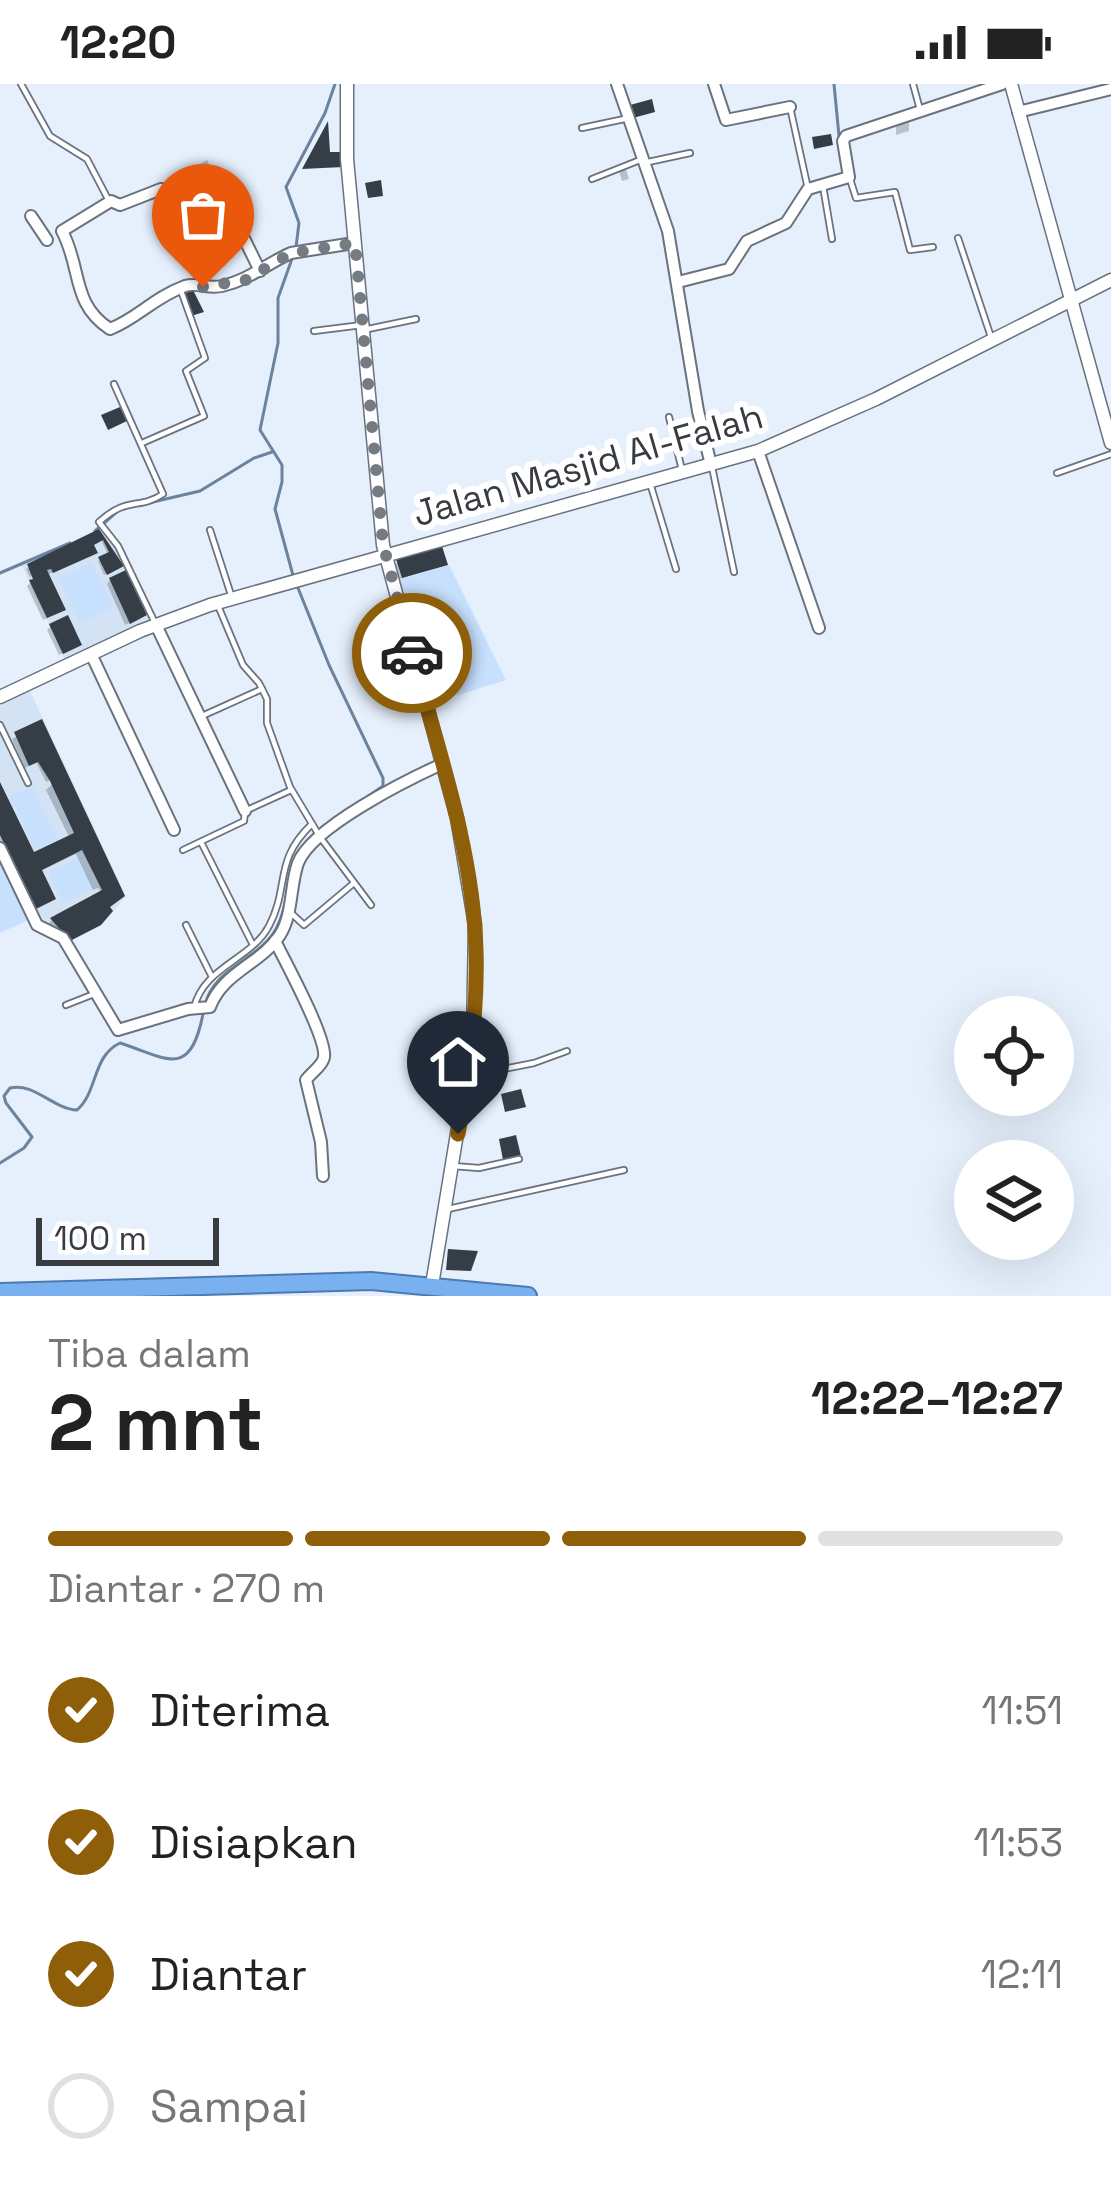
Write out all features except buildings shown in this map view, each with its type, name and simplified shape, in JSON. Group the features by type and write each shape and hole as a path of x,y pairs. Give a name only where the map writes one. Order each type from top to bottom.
{"highway":[{"path":"0,1292 133,1293 335,1282 432,1285 528,1296"}],"street":[{"path":"347,84 345,123 385,554 462,839 475,925 476,988 468,1076 432,1285"},
{"path":"617,84 665,223 711,465"},
{"path":"714,84 726,120 790,107"},
{"path":"678,282 729,269 747,241 787,221 808,189 850,176 845,136 1006,84 1018,112 1111,443"},
{"path":"1018,112 1111,89"},
{"path":"31,216 44,242 110,202 118,205 161,189 183,196 218,182 260,272"},
{"path":"62,231 73,252 74,272 89,313 110,329 131,319 146,304 193,283 219,287 295,252 355,243"},
{"name":"Jalan Masjid Al-Falah","path":"0,697 156,625 232,598 758,451 860,407 1111,280"},
{"path":"758,451 819,628"},
{"path":"156,625 245,811"},
{"path":"91,654 173,830"},
{"path":"0,848 37,925 62,936 116,1030 200,1008 274,941 288,909 298,862 316,831 442,764"},
{"path":"274,941 308,1009 323,1052 323,1061 306,1080 321,1142 323,1176"}],"lane":[{"path":"21,84 50,136 87,158 110,202"},
{"path":"913,84 921,112"},
{"path":"790,107 808,189"},
{"path":"582,128 629,118"},
{"path":"592,179 644,161 690,153"},
{"path":"850,176 856,198 895,192 910,250 933,247"},
{"path":"823,184 832,239"},
{"path":"958,238 992,340"},
{"path":"142,443 204,416 186,370 205,358 180,288"},
{"path":"314,331 416,319"},
{"path":"114,384 163,494 150,502 124,503 101,518 102,526 124,558 156,625"},
{"path":"669,418 683,472"},
{"path":"1057,473 1111,454"},
{"path":"711,465 734,572"},
{"path":"650,482 676,569"},
{"path":"210,530 232,598"},
{"path":"217,603 242,665 262,689 268,725 291,790 371,905"},
{"path":"200,716 262,689"},
{"path":"0,724 28,783"},
{"path":"183,850 244,821 245,811 291,790"},
{"path":"200,1008 199,993 212,977 269,926 290,848 316,831"},
{"path":"201,842 252,943"},
{"path":"288,909 304,926 354,883"},
{"path":"186,925 212,977"},
{"path":"66,1006 96,993"},
{"path":"468,1076 567,1051"},
{"path":"452,1166 474,1168 518,1159"},
{"path":"445,1209 624,1170"}],"shaded area":[{"path":"100,530 116,548 150,621 65,660 22,566"},
{"path":"92,563 113,608 80,623 59,578"},
{"path":"449,565 506,680 432,703 398,580"},
{"path":"30,691 126,896 102,925 70,941 65,931 42,926 0,837 0,705"},
{"path":"32,786 57,839 35,850 10,796"},
{"path":"80,857 94,888 63,903 48,872"},
{"path":"0,859 29,920 0,933"}],"waterway":[{"path":"296,247 299,223 286,187 335,84"},
{"path":"834,84 839,136"},
{"path":"293,256 278,298 278,343 260,430 282,465 275,509 294,579"},
{"path":"140,505 200,491 272,452"},
{"path":"95,531 119,510"},
{"path":"0,573 70,543"},
{"path":"298,588 383,778 383,786 367,797"},
{"path":"205,1005 218,981 276,929 292,867 315,834"},
{"path":"0,1163 32,1137 6,1103 4,1096 10,1088 27,1089 77,1110 111,1049 120,1043 163,1058 183,1056 198,1035 203,1014"}],"way so far":[{"path":"203,287 246,280 291,253 355,243 383,544 412,653"}],"route":[{"path":"412,653 457,818 475,925 473,1037 458,1134"}]}
